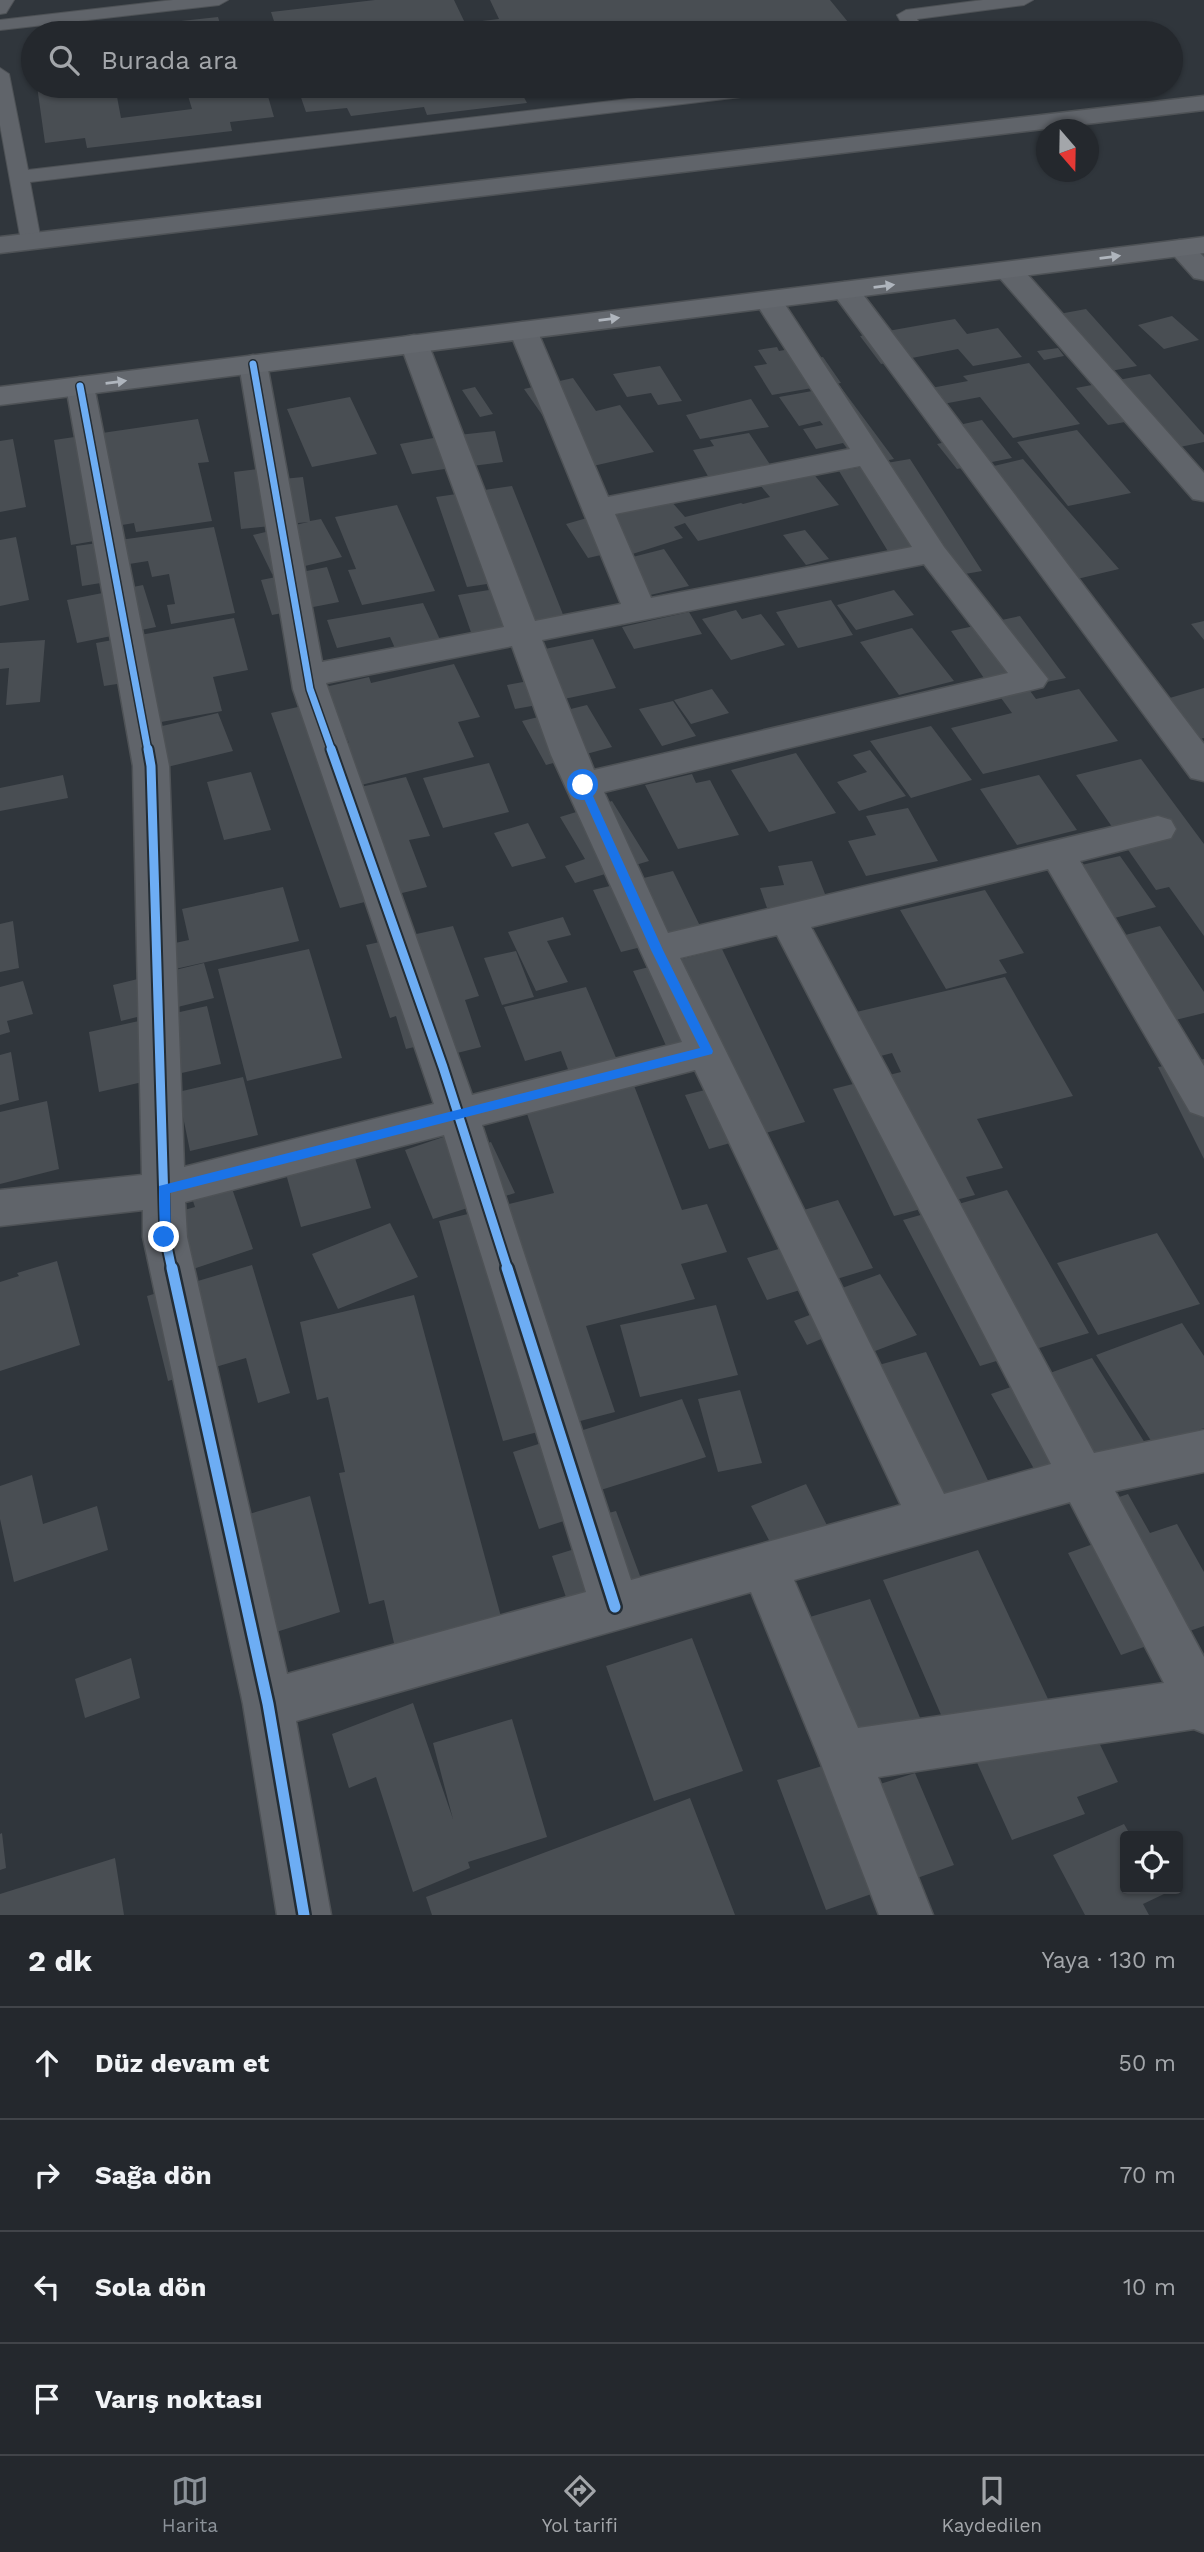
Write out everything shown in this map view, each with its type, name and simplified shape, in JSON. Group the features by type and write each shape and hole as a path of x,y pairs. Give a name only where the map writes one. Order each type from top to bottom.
{"main road":[{"path":"0,377 1204,225"},
{"path":"0,396 1192,246"}],"street":[{"path":"0,245 1204,103"},
{"path":"1192,246 1204,272"},
{"path":"1009,271 1204,492"},
{"path":"845,290 1204,769"},
{"path":"583,785 1031,679 932,553 768,300"},
{"path":"523,330 640,611"},
{"path":"414,344 583,785 657,950 932,1519"},
{"path":"253,364 310,689 458,1116 615,1607"},
{"path":"80,386 151,766 164,1237 268,1704 304,1915"},
{"path":"597,508 868,455"},
{"path":"308,676 932,553"},
{"path":"657,950 1158,830"},
{"path":"1058,853 1204,1101"},
{"path":"787,918 1203,1706 844,1756"},
{"path":"0,1208 163,1190 708,1051"},
{"path":"268,1704 1083,1477 1204,1451"},
{"path":"764,1566 844,1756 904,1914"}],"lane":[{"path":"0,9 5,0"},
{"path":"35,21 219,0"},
{"path":"909,21 906,15 1024,0"},
{"path":"0,25 21,23"},
{"path":"0,74 31,241"},
{"path":"20,177 682,98"}],"building":[{"path":"375,0 454,0 464,21 274,21 271,12"},
{"path":"490,0 830,0 847,21 482,21 499,19"},
{"path":"218,17 219,21 181,21"},
{"path":"39,98 117,98 121,118 192,109 189,98 268,98 274,117 230,122 232,131 87,148 85,138 45,143"},
{"path":"301,98 524,98 527,103 427,115 424,107 351,116 347,108 306,112"},
{"path":"1086,309 1137,366 1090,375 1059,314"},
{"path":"1172,316 1199,340 1164,349 1138,325"},
{"path":"955,319 967,334 998,328 1022,357 973,366 958,349 881,364 860,336"},
{"path":"777,347 779,351 796,348 804,360 823,357 841,383 772,395 754,366 767,364 758,350"},
{"path":"1058,348 1064,356 1044,360 1037,351"},
{"path":"1029,363 1080,424 1013,438 980,397 922,408 910,392 968,381 963,376"},
{"path":"660,366 682,401 658,405 651,393 627,397 613,374"},
{"path":"1150,374 1204,435 1204,442 1151,453 1125,422 1108,425 1076,388"},
{"path":"573,378 596,411 620,405 654,452 580,469 524,389"},
{"path":"840,386 894,459 860,466 843,443 816,449 803,429 823,425 820,421 799,426 779,397"},
{"path":"475,387 493,414 480,417 462,390"},
{"path":"350,397 377,454 312,467 287,409"},
{"path":"751,399 769,427 700,439 686,415"},
{"path":"198,419 209,462 198,463 212,521 136,532 134,523 98,529 100,540 71,545 54,440"},
{"path":"982,420 1012,458 957,469 937,444 964,438 954,426"},
{"path":"1077,430 1131,493 1068,506 1017,442"},
{"path":"495,431 503,462 457,468 449,436"},
{"path":"749,433 771,466 709,478 693,450 714,446 710,440"},
{"path":"439,437 451,468 412,474 400,444"},
{"path":"13,439 26,507 0,512 0,441"},
{"path":"910,459 982,571 937,579 917,548 889,553 839,471"},
{"path":"1023,459 1119,569 1052,585 1015,541 1033,537 977,470"},
{"path":"281,466 283,479 303,477 310,521 321,519 342,557 272,574 253,535 308,522 241,529 234,472"},
{"path":"807,466 839,505 698,541 685,523 674,527 683,538 626,556 597,520 671,501 685,517 743,504 770,497 755,479"},
{"path":"512,486 566,622 473,638 458,595 489,590 487,584 467,587 436,497"},
{"path":"397,505 435,591 362,605 348,570 356,569 335,517"},
{"path":"587,518 610,553 588,558 566,524"},
{"path":"214,527 235,613 171,624 167,605 175,604 169,574 152,577 148,561 123,565 126,579 82,586 76,546"},
{"path":"805,530 829,559 806,565 783,535"},
{"path":"16,537 29,600 0,606 0,540"},
{"path":"664,549 689,586 633,599 609,563"},
{"path":"327,567 339,602 272,615 261,580"},
{"path":"143,585 156,627 77,643 67,600"},
{"path":"894,590 914,615 856,630 837,605"},
{"path":"831,600 853,635 798,648 776,612"},
{"path":"423,603 443,646 398,655 390,637 337,648 327,620"},
{"path":"736,610 742,619 761,614 785,645 731,660 702,619"},
{"path":"689,612 702,634 634,649 622,627"},
{"path":"1020,616 1066,678 1032,685 986,681 951,631"},
{"path":"234,618 248,670 213,677 222,711 139,726 130,682 104,686 96,643"},
{"path":"1204,621 1204,640 1191,624"},
{"path":"912,628 954,681 899,695 860,642"},
{"path":"593,639 616,688 564,699 540,650"},
{"path":"45,640 40,702 6,705 9,668 0,669 0,643"},
{"path":"454,664 480,717 458,722 474,757 345,789 328,747 349,743 325,687 369,677 371,683"},
{"path":"534,680 543,704 515,709 507,685"},
{"path":"1022,680 1036,699 1079,689 1118,741 983,774 951,728 1012,713 993,687"},
{"path":"1204,688 1204,738 1183,743 1149,704"},
{"path":"712,689 729,713 691,724 674,700"},
{"path":"329,700 342,791 406,777 430,836 409,840 427,887 340,908 271,713"},
{"path":"673,701 696,736 662,746 639,709"},
{"path":"587,705 612,747 546,765 522,721"},
{"path":"218,713 233,751 159,769 145,730"},
{"path":"931,726 972,780 911,798 870,741"},
{"path":"870,750 906,796 859,811 837,782 867,772 853,755"},
{"path":"796,753 836,813 769,832 731,770"},
{"path":"1141,759 1204,844 1204,936 1169,887 1156,890 1076,775"},
{"path":"489,763 509,812 443,828 423,778"},
{"path":"251,772 271,830 224,840 207,782"},
{"path":"692,774 696,783 710,780 739,835 678,849 645,785"},
{"path":"63,775 68,798 0,811 0,788"},
{"path":"1039,775 1077,830 1017,845 980,789"},
{"path":"612,801 649,861 575,883 565,866 585,859 560,817"},
{"path":"908,808 938,861 866,876 848,841 876,835 866,816"},
{"path":"528,823 546,858 512,867 494,833"},
{"path":"1120,856 1156,907 1107,920 1073,867"},
{"path":"812,861 827,899 767,908 760,888 784,885 778,866"},
{"path":"673,871 703,932 621,952 593,890"},
{"path":"283,887 299,941 153,974 147,949 189,940 182,909"},
{"path":"985,890 1024,953 999,960 1007,973 946,989 900,910"},
{"path":"563,917 571,935 547,941 568,982 536,991 508,932"},
{"path":"13,921 19,968 0,972 0,924"},
{"path":"453,926 479,996 465,1000 481,1047 437,1058 431,1043 406,1049 396,1016 390,1018 366,945"},
{"path":"1160,926 1204,992 1204,1013 1159,1024 1106,940"},
{"path":"309,949 342,1058 247,1081 218,969"},
{"path":"722,949 805,1122 709,1149 685,1095 705,1090 688,1052 671,1057 633,971"},
{"path":"516,951 534,997 502,1005 484,958"},
{"path":"204,963 214,998 121,1021 113,985"},
{"path":"1005,977 1073,1096 977,1119 1003,1168 966,1177 975,1195 894,1216 833,1089 901,1072 892,1053 858,1062 835,1017"},
{"path":"23,981 33,1014 7,1021 10,1032 0,1035 0,987"},
{"path":"586,987 617,1060 569,1072 561,1051 525,1061 504,1007"},
{"path":"207,1006 221,1064 99,1092 89,1032"},
{"path":"11,1052 19,1100 0,1105 0,1055"},
{"path":"1204,1059 1204,1159 1158,1067"},
{"path":"243,1077 258,1135 190,1151 178,1092"},
{"path":"633,1083 682,1210 707,1204 727,1252 681,1264 695,1299 586,1326 615,1412 503,1441 439,1221 554,1193 525,1108"},
{"path":"47,1101 59,1169 0,1184 0,1112"},
{"path":"449,1135 457,1152 491,1142 515,1193 433,1219 405,1150"},
{"path":"354,1155 371,1208 301,1227 286,1174"},
{"path":"227,1174 253,1249 181,1273 163,1216 195,1207 188,1186"},
{"path":"1007,1190 1089,1333 980,1366 903,1220"},
{"path":"838,1200 873,1268 767,1300 747,1258 803,1242 790,1214"},
{"path":"390,1223 418,1277 338,1309 312,1254"},
{"path":"1157,1233 1200,1304 1098,1335 1057,1263"},
{"path":"57,1261 80,1345 0,1371 0,1282 19,1276 17,1273"},
{"path":"252,1265 290,1393 258,1403 246,1358 168,1381 147,1296"},
{"path":"880,1274 917,1335 849,1361 833,1334 807,1345 794,1321 833,1306 826,1294"},
{"path":"414,1295 503,1624 397,1656 384,1600 369,1604 339,1473 345,1472 328,1397 317,1400 300,1322"},
{"path":"716,1305 738,1375 640,1397 620,1325"},
{"path":"1182,1323 1204,1356 1204,1428 1155,1447 1096,1355"},
{"path":"926,1352 995,1495 930,1515 864,1369"},
{"path":"1092,1358 1145,1443 1041,1481 991,1394"},
{"path":"740,1390 762,1463 718,1472 698,1399"},
{"path":"682,1399 706,1457 588,1494 595,1511 539,1529 513,1452"},
{"path":"32,1475 43,1524 97,1506 108,1550 14,1582 0,1519 0,1486"},
{"path":"806,1484 836,1543 782,1565 751,1506"},
{"path":"1128,1494 1150,1533 1177,1524 1204,1572 1204,1626 1121,1655 1068,1553 1096,1543 1078,1511"},
{"path":"310,1496 340,1612 257,1638 229,1520"},
{"path":"616,1511 646,1592 572,1615 552,1556 591,1544 583,1520"},
{"path":"978,1550 1048,1699 948,1731 883,1580"},
{"path":"870,1599 921,1720 838,1747 783,1625"},
{"path":"692,1638 743,1771 654,1801 606,1666"},
{"path":"131,1658 140,1698 85,1718 75,1679"},
{"path":"413,1703 453,1819 433,1743 512,1719 547,1837 468,1862 470,1868 413,1892 376,1777 349,1788 332,1734"},
{"path":"1092,1728 1118,1782 1077,1797 1085,1814 1012,1840 974,1756"},
{"path":"848,1758 861,1790 915,1773 954,1865 826,1910 777,1780"},
{"path":"690,1798 735,1915 432,1915 426,1897"},
{"path":"1124,1824 1128,1831 1120,1831 1120,1894 1164,1894 1143,1904 1149,1915 1085,1915 1053,1855"},
{"path":"2,1833 6,1868 0,1870 0,1834"},
{"path":"115,1858 124,1915 0,1915 0,1894"}],"cycle path":[{"path":"253,364 310,689 443,1067 615,1607"},
{"path":"80,386 151,766 165,1237 268,1704 304,1915"}],"route":[{"path":"164,1237 163,1190 708,1051 657,950 583,785"}]}
